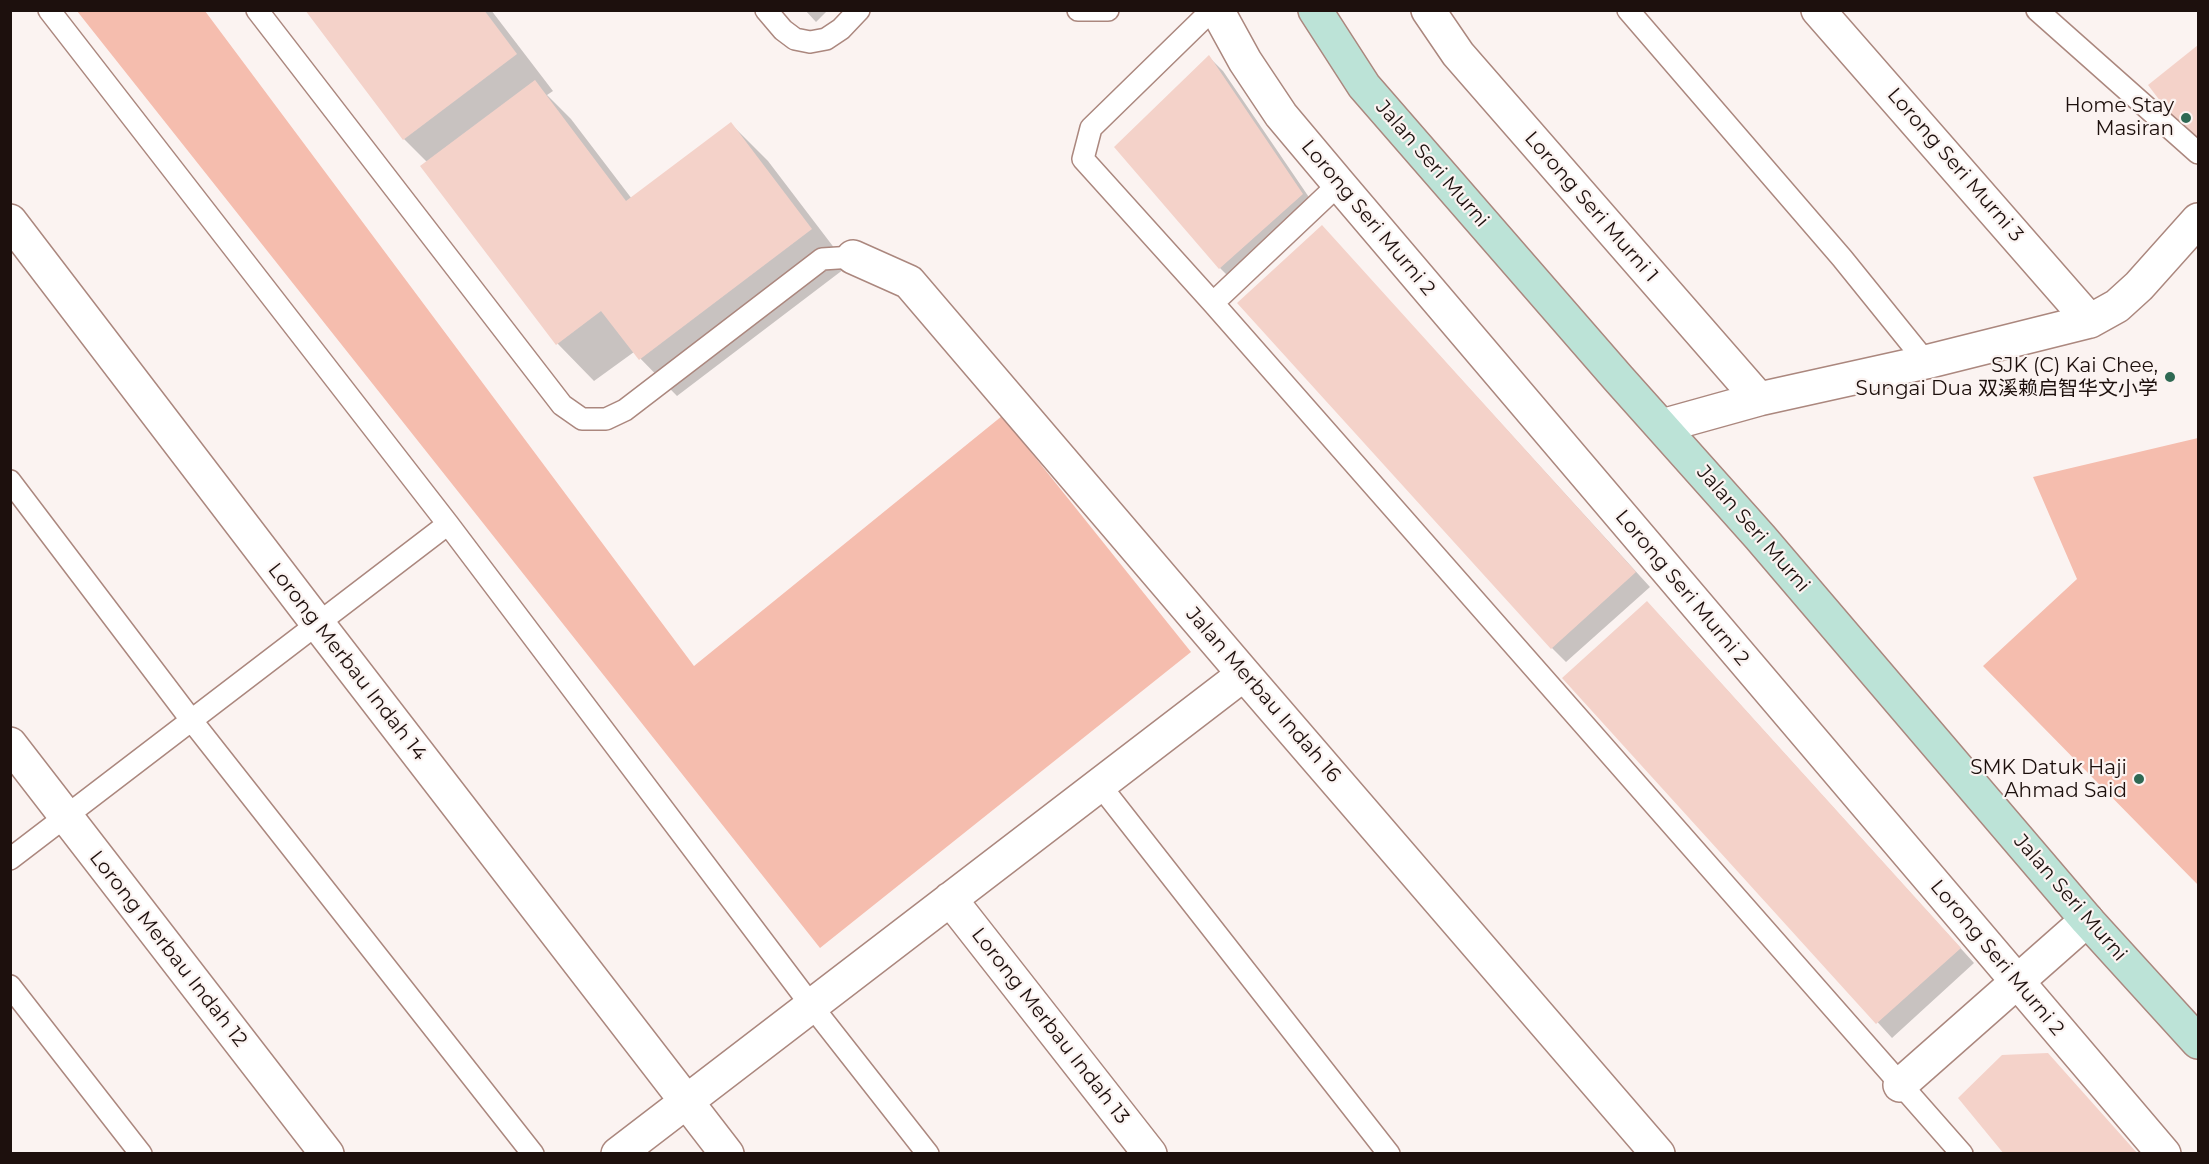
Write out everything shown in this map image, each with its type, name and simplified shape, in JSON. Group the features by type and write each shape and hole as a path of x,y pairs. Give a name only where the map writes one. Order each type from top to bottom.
{"street":[{"name":"Lorong Seri Murni 2","path":"1217,10 1245,61 1281,115 2164,1154"},
{"name":"Jalan Seri Murni","path":"1315,10 1365,86 1760,537 2087,920 2199,1042"},
{"name":"Lorong Seri Murni 1","path":"1428,10 1458,54 1759,399"},
{"name":"Lorong Seri Murni 3","path":"1818,10 2090,321"},
{"path":"1662,426 1759,399 1926,362 2090,321 2117,306 2139,286 2199,220"},
{"name":"Lorong Merbau Indah 14","path":"10,221 727,1154"},
{"name":"Jalan Merbau Indah 16","path":"852,257 909,282 1652,1152"},
{"path":"618,1154 1244,674"},
{"name":"Lorong Merbau Indah 12","path":"10,744 327,1154"},
{"name":"Lorong Merbau Indah 13","path":"950,899 1150,1154"},
{"path":"1900,1085 2087,920"}],"lane":[{"path":"49,10 448,524 811,1005 928,1154"},
{"path":"258,10 562,405 582,419 606,419 625,410 822,259 852,257"},
{"path":"766,10 783,30 795,39 810,42 826,39 841,29 859,10"},
{"path":"1078,10 1108,10"},
{"path":"1212,10 1091,128 1083,159 1213,303 1962,1154"},
{"path":"1628,10 1842,258 1926,362"},
{"path":"2037,10 2199,153"},
{"path":"1213,303 1339,184"},
{"path":"10,481 192,721 533,1154"},
{"path":"10,859 448,524"},
{"path":"1099,784 1389,1154"},
{"path":"10,986 141,1154"}],"shaded area":[{"path":"77,11 205,11 694,666 1002,416 1191,652 820,948"},
{"name":"SMK Datuk Haji Ahmad Said","path":"2198,438 2198,885 1983,666 2077,579 2033,477"}],"building":[{"path":"305,10 484,10 517,54 403,140"},
{"name":"Home Stay Masiran","path":"2198,45 2198,151 2148,85"},
{"path":"1209,55 1303,194 1219,269 1114,147"},
{"path":"535,80 626,201 731,122 812,229 639,360 601,311 556,345 420,166"},
{"path":"1322,225 1636,572 1551,649 1237,303"},
{"path":"1647,601 1961,948 1876,1024 1562,678"},
{"path":"2048,1053 2138,1154 2004,1154 1958,1098 2002,1055"}],"place":[{"name":"Home Stay Masiran","path":"2186,118"},
{"name":"SJK (C) Kai Chee, Sungai Dua 双溪赖启智华文小学","path":"2170,377"},
{"name":"SMK Datuk Haji Ahmad Said","path":"2139,779"}]}
